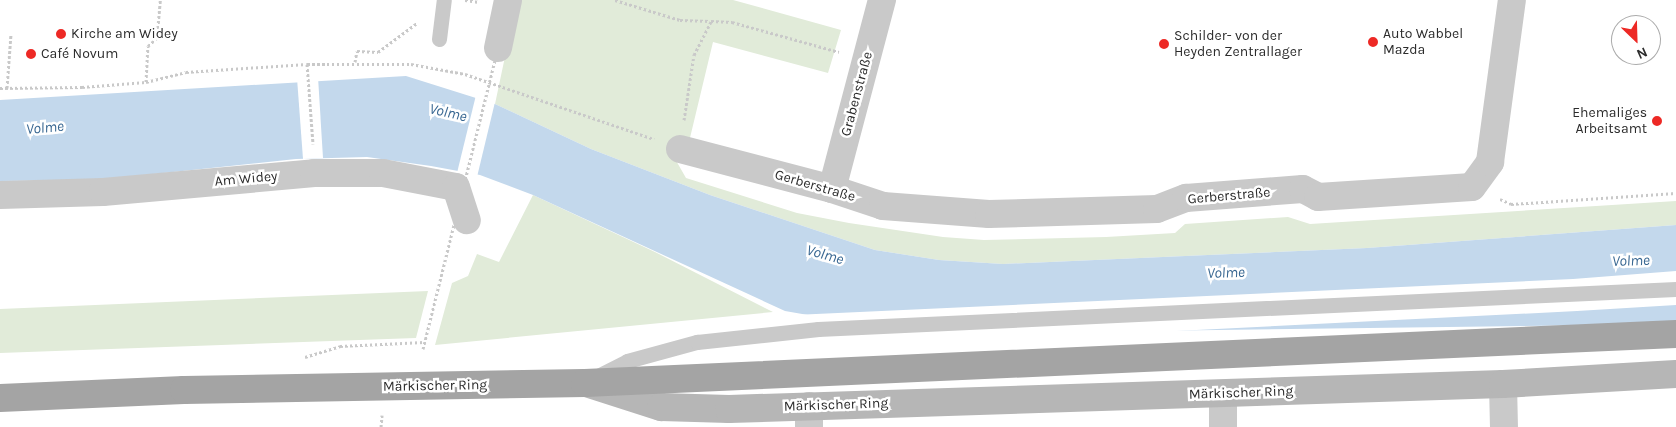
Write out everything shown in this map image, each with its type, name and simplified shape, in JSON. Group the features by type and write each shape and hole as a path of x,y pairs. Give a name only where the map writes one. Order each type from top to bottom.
{"main road":[{"path":"585,383 1676,334"},
{"name":"Märkischer Ring","path":"0,398 282,388 585,383"}],"street":[{"name":"Grabenstraße","path":"832,189 882,0"},
{"path":"1472,187 1490,162 1512,0"},
{"path":"495,1 498,48"},
{"name":"Gerberstraße","path":"680,148 832,189 883,206 1008,214 1157,209 1186,198 1303,189 1318,198 1472,187"},
{"name":"Am Widey","path":"0,194 102,192 314,173 383,173 456,187 467,220"},
{"name":"Märkischer Ring","path":"585,383 661,407 729,409 809,416 1223,394 1503,384 1676,374"},
{"path":"1503,384 1504,427"},
{"path":"1223,394 1223,427"}],"lane":[{"path":"438,39 444,0"},
{"path":"585,383 627,361 697,342 818,329 1676,288"}],"path":[{"path":"146,82 148,46 157,38 160,0"},
{"path":"462,0 495,1"},
{"path":"615,0 680,20 732,22 842,53"},
{"path":"0,88 146,82 186,72 307,64 355,62 439,67 465,74 680,148 694,55 711,21"},
{"path":"7,88 11,34"},
{"path":"355,62 357,51 378,52 398,40"},
{"path":"423,349 498,48"},
{"path":"307,64 314,152"},
{"path":"1472,187 1511,204 1676,193"},
{"path":"282,388 305,358 340,346 424,342"}],"green space":[{"path":"517,0 733,0 841,30 828,73 713,42 689,142 674,157 686,178 797,213 943,237 984,240 1175,233 1185,224 1288,217 1310,224 1676,201 1676,225 1367,248 1003,264 939,260 875,250 710,195 591,149 495,104"},
{"path":"533,195 655,252 773,312 435,345 452,283 468,276 477,254 499,262"},
{"path":"428,291 416,338 0,353 0,309"}],"water":[{"name":"Volme","path":"406,76 495,104 591,149 710,195 875,250 939,260 1003,264 1367,248 1676,225 1676,324 917,334 785,311 533,195 480,175 431,166 367,157 296,159 97,180 0,181 0,100"}],"pier":[{"path":"318,77 323,158 303,159 297,78"},
{"path":"476,95 495,102 477,177 457,173"},
{"path":"1676,271 1676,305 1116,334 917,337 794,315 1573,279"}],"place":[{"name":"Kirche am Widey","path":"61,34"},
{"name":"Auto Wabbel Mazda","path":"1373,42"},
{"name":"Schilder- von der Heyden Zentrallager","path":"1164,44"},
{"name":"Café Novum","path":"31,54"},
{"name":"Ehemaliges Arbeitsamt","path":"1657,121"}]}
